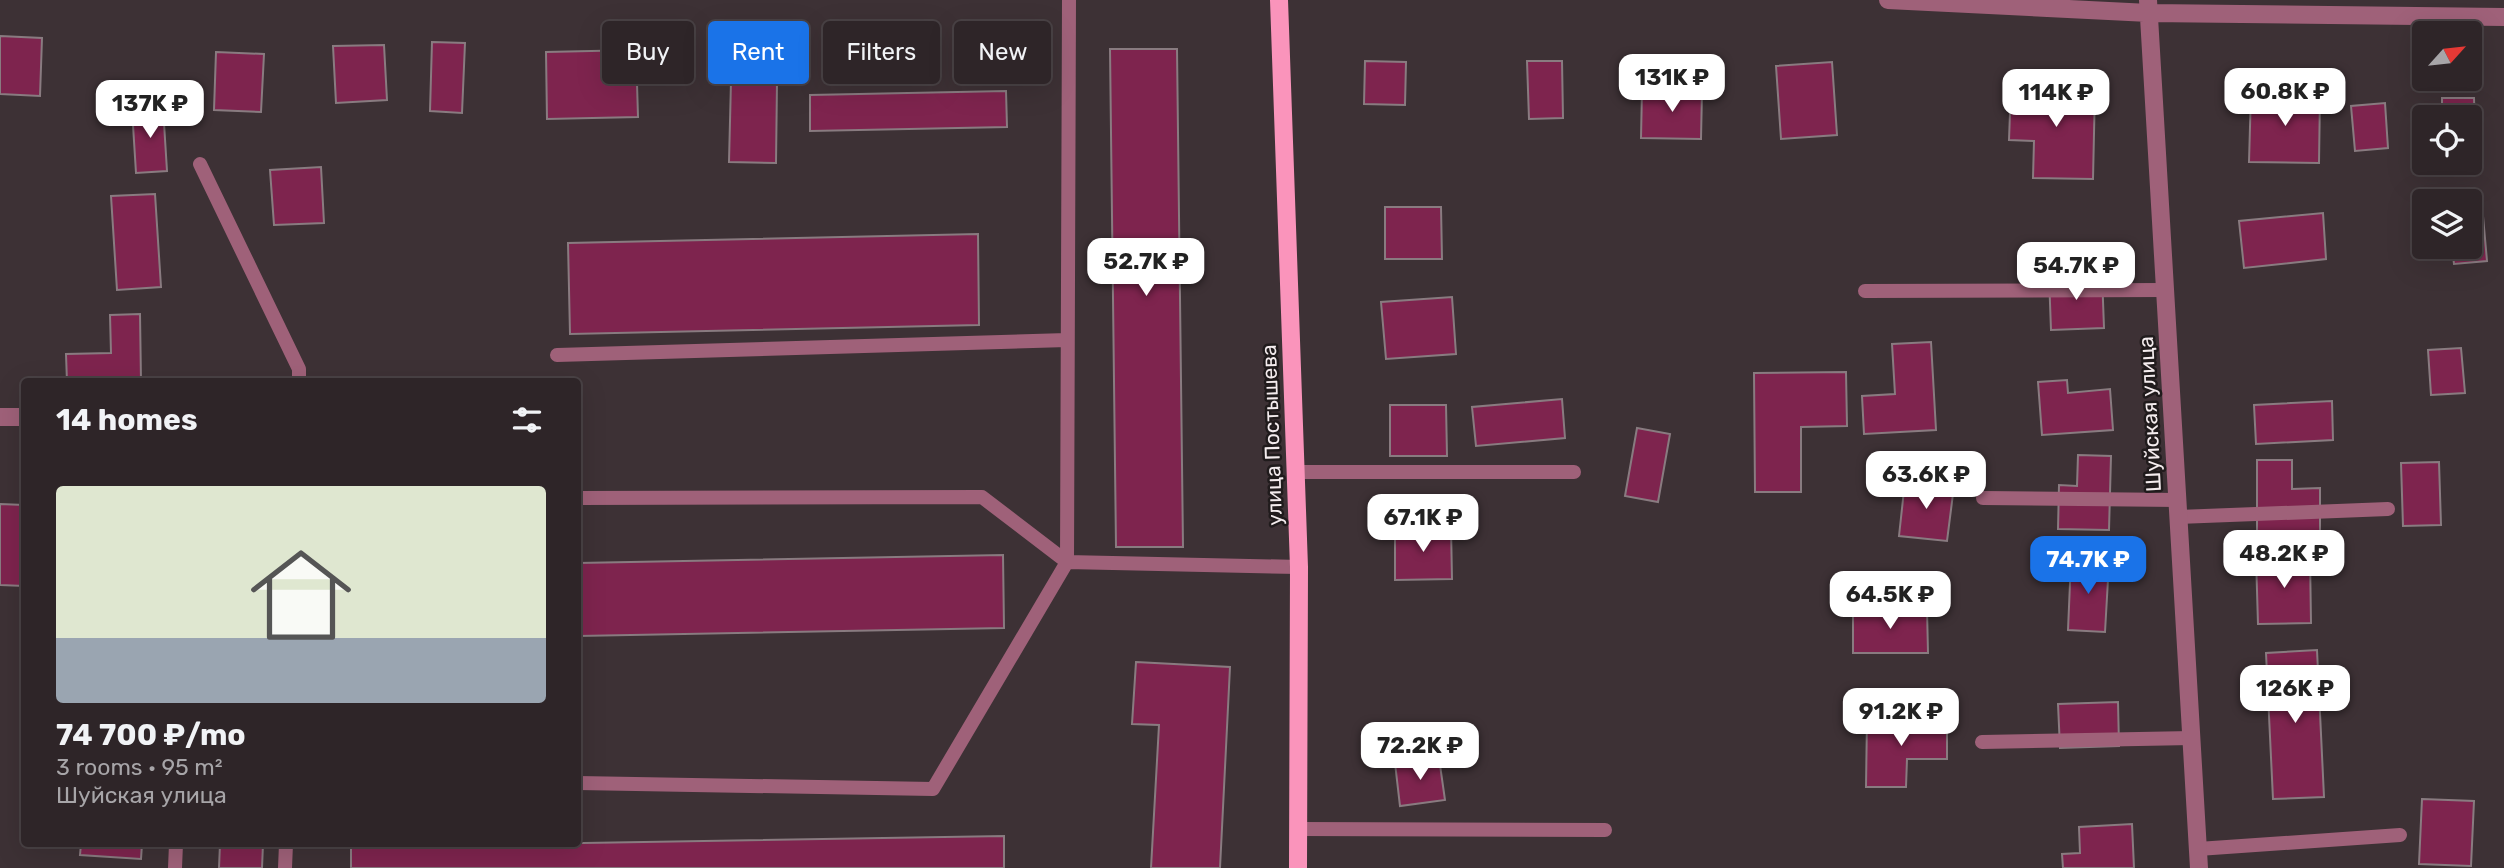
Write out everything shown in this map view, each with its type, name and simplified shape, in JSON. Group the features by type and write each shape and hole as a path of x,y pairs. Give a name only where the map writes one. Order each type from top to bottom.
{"main road":[{"name":"улица Постышева","path":"1279,0 1299,567 1298,868"}],"street":[{"path":"1888,0 2504,17"},
{"name":"Шуйская улица","path":"2149,6 2199,868"},
{"path":"0,416 21,417"}],"lane":[{"path":"581,783 933,789 1067,562 1069,0"},
{"path":"200,164 299,369 299,378"},
{"path":"1865,291 2165,290"},
{"path":"557,355 1067,340"},
{"path":"1296,472 1574,472"},
{"path":"581,498 982,497 1067,562 1299,567"},
{"path":"1983,498 2178,508 2388,509"},
{"path":"1982,742 2192,738"},
{"path":"1298,829 1605,830"},
{"path":"2198,849 2400,835"},
{"path":"175,868 176,847"},
{"path":"285,868 286,847"}],"building":[{"path":"0,36 42,38 40,96 0,94"},
{"path":"432,42 465,43 462,113 430,111"},
{"path":"384,45 387,100 336,103 333,46"},
{"path":"1110,49 1177,49 1183,547 1116,547"},
{"path":"602,51 602,84 637,84 638,117 547,119 546,52"},
{"path":"216,52 264,54 261,112 214,110"},
{"path":"1365,61 1406,62 1405,105 1364,104"},
{"path":"1527,61 1562,61 1563,118 1529,119"},
{"path":"1832,62 1837,135 1781,139 1776,66"},
{"path":"731,84 777,84 776,163 729,162"},
{"path":"2011,86 2095,88 2093,179 2033,178 2034,141 2009,140"},
{"path":"1642,90 1702,91 1701,139 1641,138"},
{"path":"1006,91 1007,127 810,131 810,95"},
{"path":"2251,92 2320,94 2319,163 2249,162"},
{"path":"2442,98 2474,98 2474,105 2442,105"},
{"path":"2385,103 2388,148 2355,151 2351,106"},
{"path":"163,107 167,171 136,173 132,109"},
{"path":"321,167 324,223 274,225 270,170"},
{"path":"155,194 161,287 117,290 111,196"},
{"path":"1385,207 1441,207 1442,259 1385,259"},
{"path":"2323,213 2326,259 2244,268 2239,221"},
{"path":"2482,216 2487,261 2454,264 2453,259 2482,259"},
{"path":"978,234 979,325 570,334 568,243"},
{"path":"2102,274 2104,328 2051,330 2049,276"},
{"path":"1452,297 1456,354 1386,359 1381,302"},
{"path":"140,314 141,378 67,378 66,354 111,353 110,315"},
{"path":"1931,342 1936,430 1864,434 1862,396 1895,394 1892,344"},
{"path":"2461,348 2465,393 2431,395 2428,350"},
{"path":"1846,372 1847,426 1801,427 1801,492 1755,492 1754,373"},
{"path":"2067,380 2068,393 2110,389 2113,430 2042,435 2038,382"},
{"path":"1562,399 1565,438 1476,446 1472,407"},
{"path":"2332,401 2333,440 2256,444 2254,405"},
{"path":"1390,405 1446,405 1447,456 1390,456"},
{"path":"1637,428 1670,434 1658,502 1625,496"},
{"path":"2078,455 2111,456 2109,530 2058,529 2059,485 2077,486"},
{"path":"2257,460 2292,460 2292,489 2320,488 2320,531 2257,531"},
{"path":"2439,462 2441,525 2403,526 2401,463"},
{"path":"1905,481 1954,486 1947,541 1899,536"},
{"path":"0,504 21,505 21,586 0,585"},
{"path":"1395,528 1451,528 1452,579 1395,580"},
{"path":"1003,555 1004,628 581,636 581,563"},
{"path":"2256,557 2310,557 2311,623 2258,624"},
{"path":"2071,560 2109,562 2105,632 2068,630"},
{"path":"1927,609 1928,653 1853,653 1853,610"},
{"path":"2317,650 2324,797 2273,799 2266,653"},
{"path":"1136,662 1230,667 1220,868 1151,868 1159,725 1132,724"},
{"path":"2118,702 2119,746 2060,748 2058,704"},
{"path":"1867,719 1947,720 1947,759 1907,759 1906,787 1866,787"},
{"path":"1439,758 1445,800 1400,806 1395,763"},
{"path":"2422,799 2474,801 2471,866 2419,864"},
{"path":"2132,824 2134,868 2063,868 2062,854 2080,853 2079,827"},
{"path":"1004,836 1004,868 351,868 351,847 581,847 581,843"},
{"path":"81,847 142,847 141,859 80,855"},
{"path":"220,847 263,847 262,868 219,868"}]}
